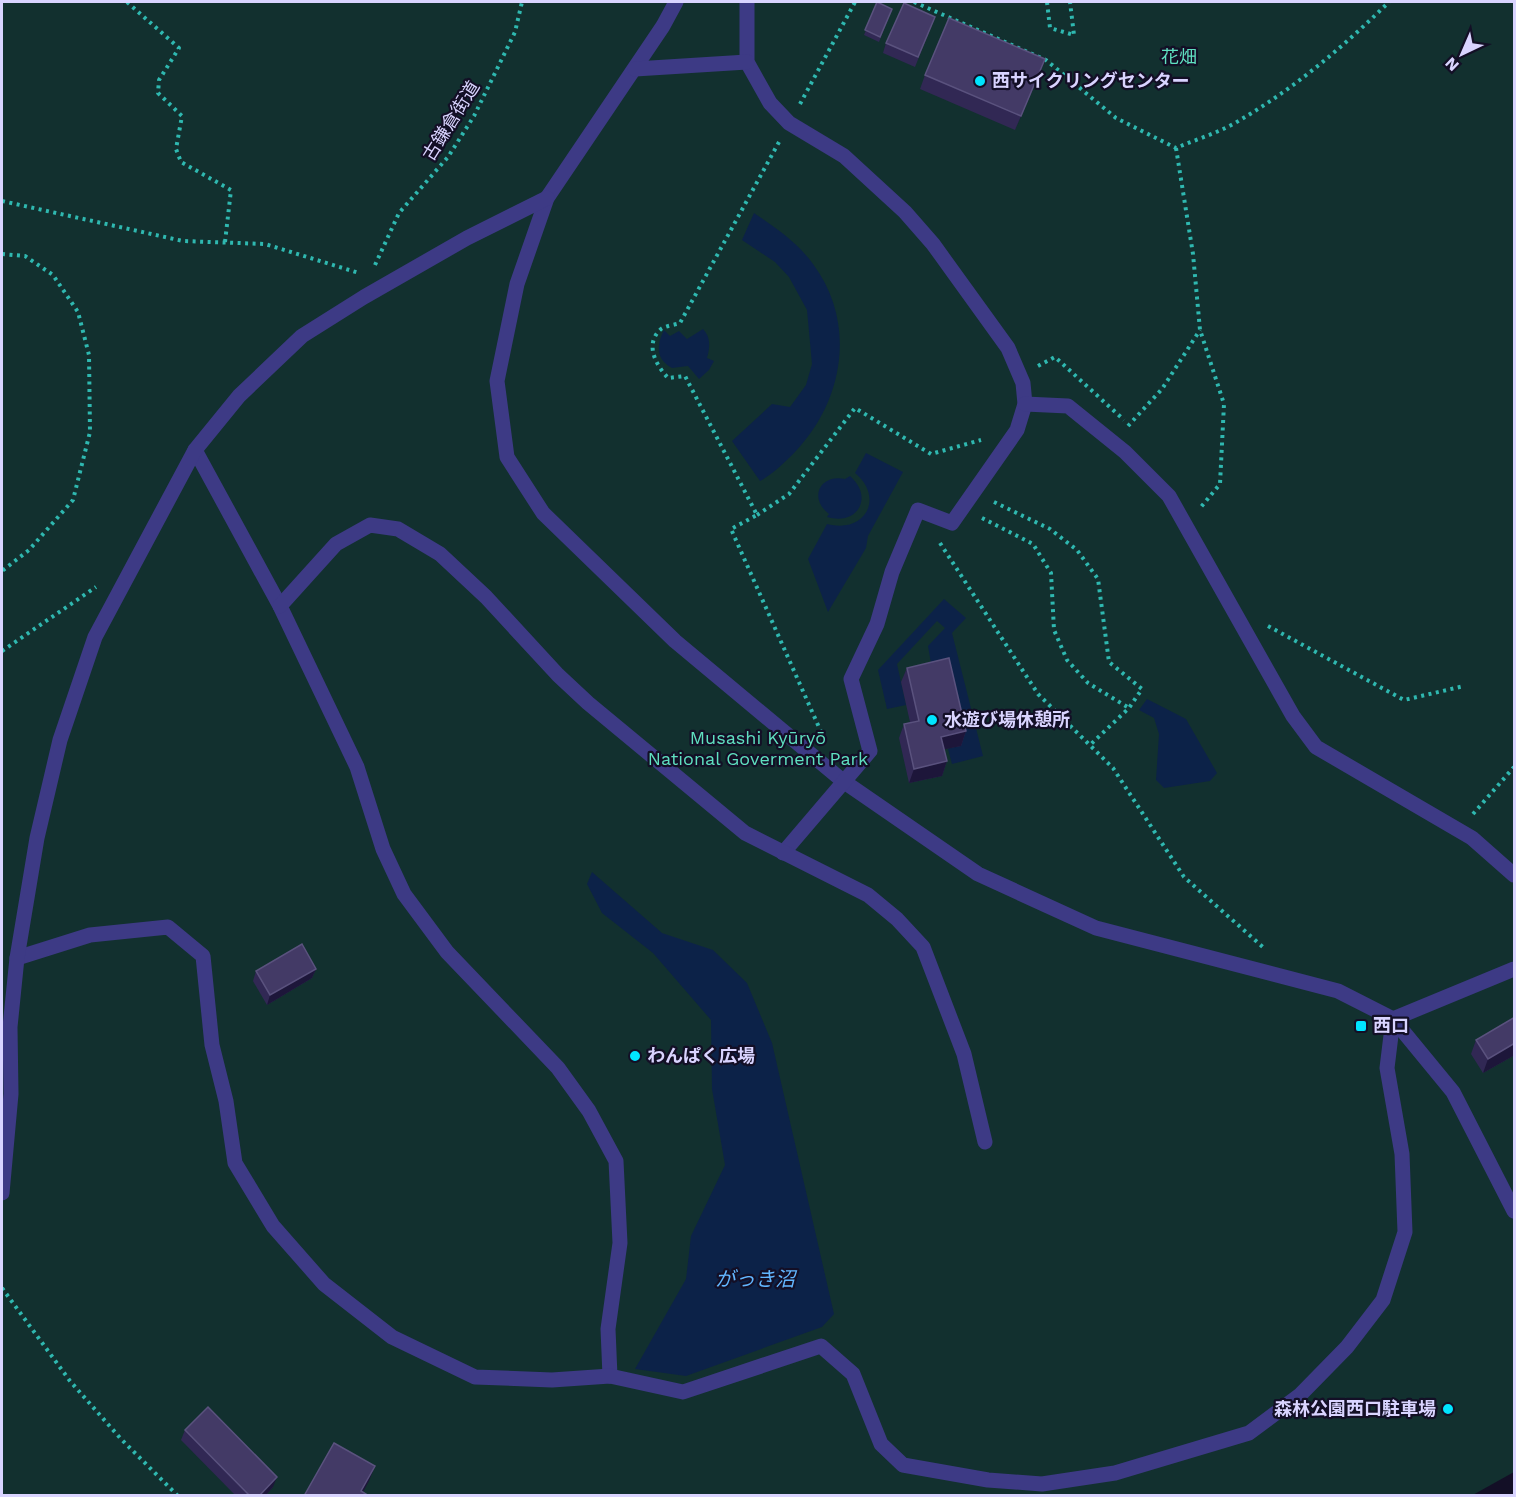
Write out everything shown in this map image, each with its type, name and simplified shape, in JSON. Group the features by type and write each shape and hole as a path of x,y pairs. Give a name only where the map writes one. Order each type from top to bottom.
{"street":[{"path":"676,2 635,69 547,198 517,284 497,381 507,457 543,513 675,641 843,781 978,874 1096,928 1338,991 1393,1019 1453,1092 1515,1211"},
{"path":"747,2 747,62 770,103 789,123 844,156 905,212 933,244 1008,348 1023,383 1025,404 1017,430 952,523 918,510 892,572 877,624 851,679 870,751 783,853"},
{"path":"635,69 747,62"},
{"path":"2,1193 11,1095 10,1027 17,958 37,838 60,740 94,637 195,450 239,396 302,336 467,238 547,198"},
{"path":"1025,404 1068,406 1125,452 1169,496 1293,716 1316,747 1472,838 1515,875"},
{"path":"195,450 280,606 357,767 383,849 404,894 447,952 558,1068 589,1111 616,1161 620,1243 608,1329 610,1376"},
{"path":"280,606 336,544 370,525 398,529 440,554 486,597 558,675 588,703 745,833 868,895 897,919 923,947 964,1054 985,1142"},
{"path":"17,958 90,935 168,927 202,956 212,1045 226,1101 235,1164 273,1226 324,1284 392,1337 475,1377 552,1380 610,1376 683,1392 821,1346 853,1374 881,1444 903,1465 988,1480 1042,1484 1115,1473 1249,1433 1300,1395 1347,1347 1383,1300 1406,1232 1402,1154 1387,1068 1393,1019"},
{"path":"1393,1019 1515,969"}],"path":[{"path":"127,2 179,48 159,80 158,93 182,116 176,149 181,162 231,190 225,242"},
{"name":"古鎌倉街道","path":"370,277 399,213 448,157 474,116 515,32 522,2"},
{"path":"757,515 685,376 668,378 660,369 652,353 652,341 662,328 680,323 855,2"},
{"path":"914,2 1046,60 1116,118 1176,148 1240,121 1348,43 1389,2"},
{"path":"1047,2 1050,28 1074,35 1070,2"},
{"path":"1176,148 1193,254 1200,330 1224,405 1220,484 1186,525"},
{"path":"2,201 183,241 265,244 388,283"},
{"path":"2,254 25,256 53,275 78,312 89,355 90,432 73,500 29,550 2,571"},
{"path":"1113,442 1162,389 1200,330"},
{"path":"824,737 731,529 789,494 855,408 931,454 1017,430"},
{"path":"974,492 1050,529 1077,550 1098,579 1109,662 1142,689 1129,708 1090,745"},
{"path":"962,508 1033,544 1051,573 1054,630 1067,660 1088,683 1129,708"},
{"path":"952,523 939,542 1038,694 1113,768 1185,877 1268,951"},
{"path":"2,651 98,586"},
{"path":"1231,606 1404,700 1464,686"},
{"path":"1458,830 1515,767"},
{"path":"2,1288 70,1381 121,1439 178,1496"}],"green space":[{"name":"Musashi Kyūryō National Goverment Park","path":"2,2 1514,2 1514,1472 1471,1496 2,1496"}],"water":[{"path":"754,213 793,242 813,264 827,287 836,311 840,336 839,361 834,386 825,409 812,432 795,452 774,472 760,481 732,441 772,404 790,407 806,385 812,364 807,310 789,277 775,262 742,240"},
{"path":"703,329 709,343 707,358 714,361 709,370 699,379 688,366 672,368 666,364 659,351 664,330 670,336 679,331 687,339"},
{"path":"866,453 903,472 868,536 866,548 828,612 808,559 827,524 840,526 852,524 867,512 869,493 855,473"},
{"path":"850,476 861,493 859,508 847,517 838,519 827,517 829,514 819,501 820,489 829,480 845,479"},
{"path":"944,599 966,618 952,633 983,756 952,764 948,749 961,745 933,675 928,646 945,628 937,621 897,664 906,705 887,709 878,670"},
{"path":"1147,699 1186,719 1217,773 1210,781 1164,788 1156,780 1159,734 1154,718 1139,710"},
{"name":"がっき沼","path":"592,872 662,933 713,950 747,983 772,1043 834,1314 822,1327 686,1376 635,1369 686,1279 691,1236 725,1165 712,1089 711,1020 653,953 602,913 587,884"}],"building":[{"path":"877,2 892,9 880,37 865,30"},
{"path":"904,3 935,17 918,57 886,43"},
{"name":"西サイクリングセンター","path":"949,18 1045,59 1021,116 925,75"},
{"name":"水遊び場休憩所","path":"949,658 966,731 941,737 947,761 914,769 904,724 919,721 907,668"},
{"path":"302,944 316,969 270,995 256,971"},
{"path":"1515,1017 1515,1043 1488,1059 1476,1040"},
{"path":"208,1407 277,1477 259,1496 250,1496 185,1430"},
{"path":"334,1443 375,1466 361,1491 369,1496 304,1496"}],"place":[{"name":"西サイクリングセンター","path":"980,81"},
{"name":"水遊び場休憩所","path":"932,720"},
{"name":"西口","path":"1361,1026"},
{"name":"わんぱく広場","path":"635,1056"},
{"name":"森林公園西口駐車場","path":"1448,1409"}],"park label":[{"name":"花畑","path":"1179,57"}]}
